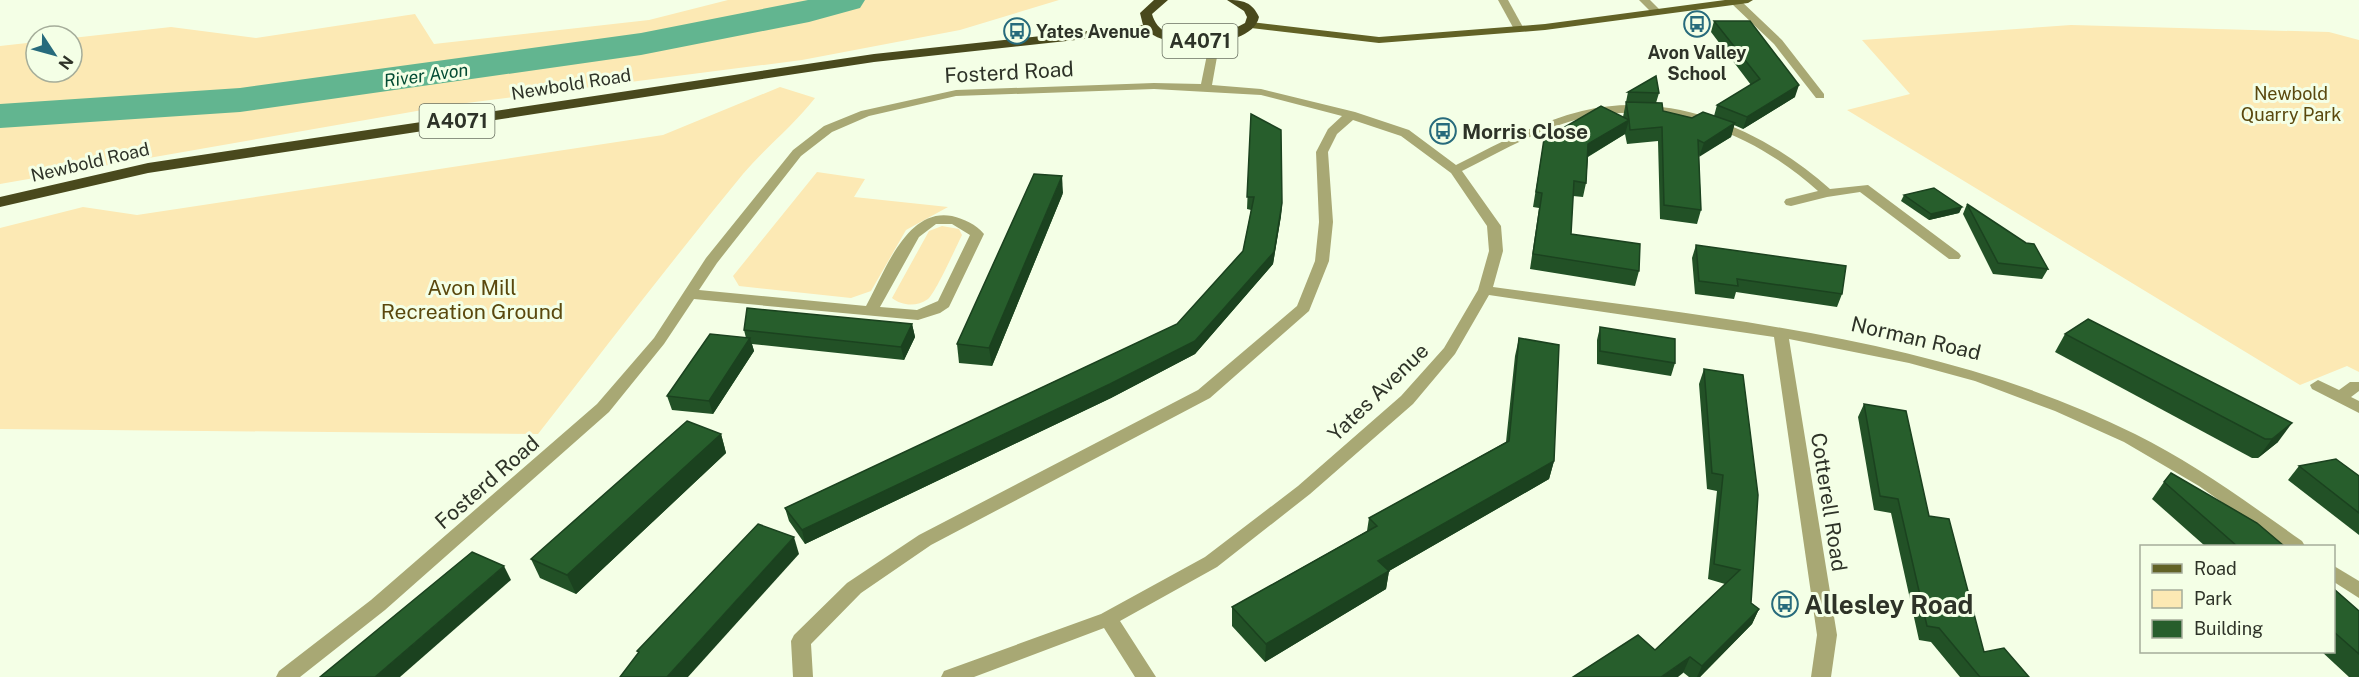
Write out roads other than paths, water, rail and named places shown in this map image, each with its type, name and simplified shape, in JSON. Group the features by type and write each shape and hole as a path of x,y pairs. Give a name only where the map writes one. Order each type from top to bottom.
{"highway":[{"name":"A4071","path":"1151,28 1145,21 1146,13 1162,0"},
{"name":"A4071","path":"1233,0 1249,9 1253,17 1251,25"},
{"name":"Newbold Road","path":"0,202 148,168 874,58 1151,28 1178,39 1215,40 1243,32 1251,25"}],"main road":[{"path":"1251,25 1379,40 1519,29 1742,1"}],"street":[{"path":"1503,0 1519,29"},
{"path":"1644,0 1657,12"},
{"path":"1742,1 1778,42 1820,96"},
{"path":"1206,88 1215,40"},
{"name":"Yates Avenue","path":"951,677 1108,619 1211,562 1304,490 1407,400 1450,351 1485,291 1496,250 1494,226 1455,170 1405,133 1352,115 1260,92 1154,86 1090,89"},
{"name":"Fosterd Road","path":"286,677 378,605 603,408 660,341 711,261 797,153 828,129 865,113 956,93 1090,89"},
{"path":"1455,170 1534,131 1586,114 1628,108 1674,113 1754,139 1782,154 1827,193"},
{"path":"803,677 801,641 854,588 925,540 1204,394 1304,308 1322,261 1326,222 1322,152 1332,132 1352,115"},
{"path":"1791,202 1827,193 1863,188 1954,256"},
{"path":"691,294 918,315 935,310 944,304 977,234 966,224 941,219 917,230 871,310"},
{"name":"Norman Road","path":"1485,291 1780,333 1910,358 1980,377 2061,407 2130,438 2196,476 2295,545"},
{"name":"Cotterell Road","path":"1780,333 1827,635 1821,677"},
{"path":"2318,385 2359,408"},
{"path":"2339,397 2356,386"},
{"path":"2335,574 2359,591"},
{"path":"1108,619 1146,677"}],"waterway":[{"name":"River Avon","path":"0,116 240,100 400,79 641,44 809,11 847,0"}],"place":[{"name":"Avon Valley School","path":"1697,24"},
{"name":"Yates Avenue","path":"1017,31"},
{"name":"Morris Close","path":"1443,131"},
{"name":"Allesley Road","path":"1785,604"}],"park label":[{"name":"Newbold Quarry Park","path":"2291,103"},
{"name":"Avon Mill Recreation Ground","path":"472,299"}]}
